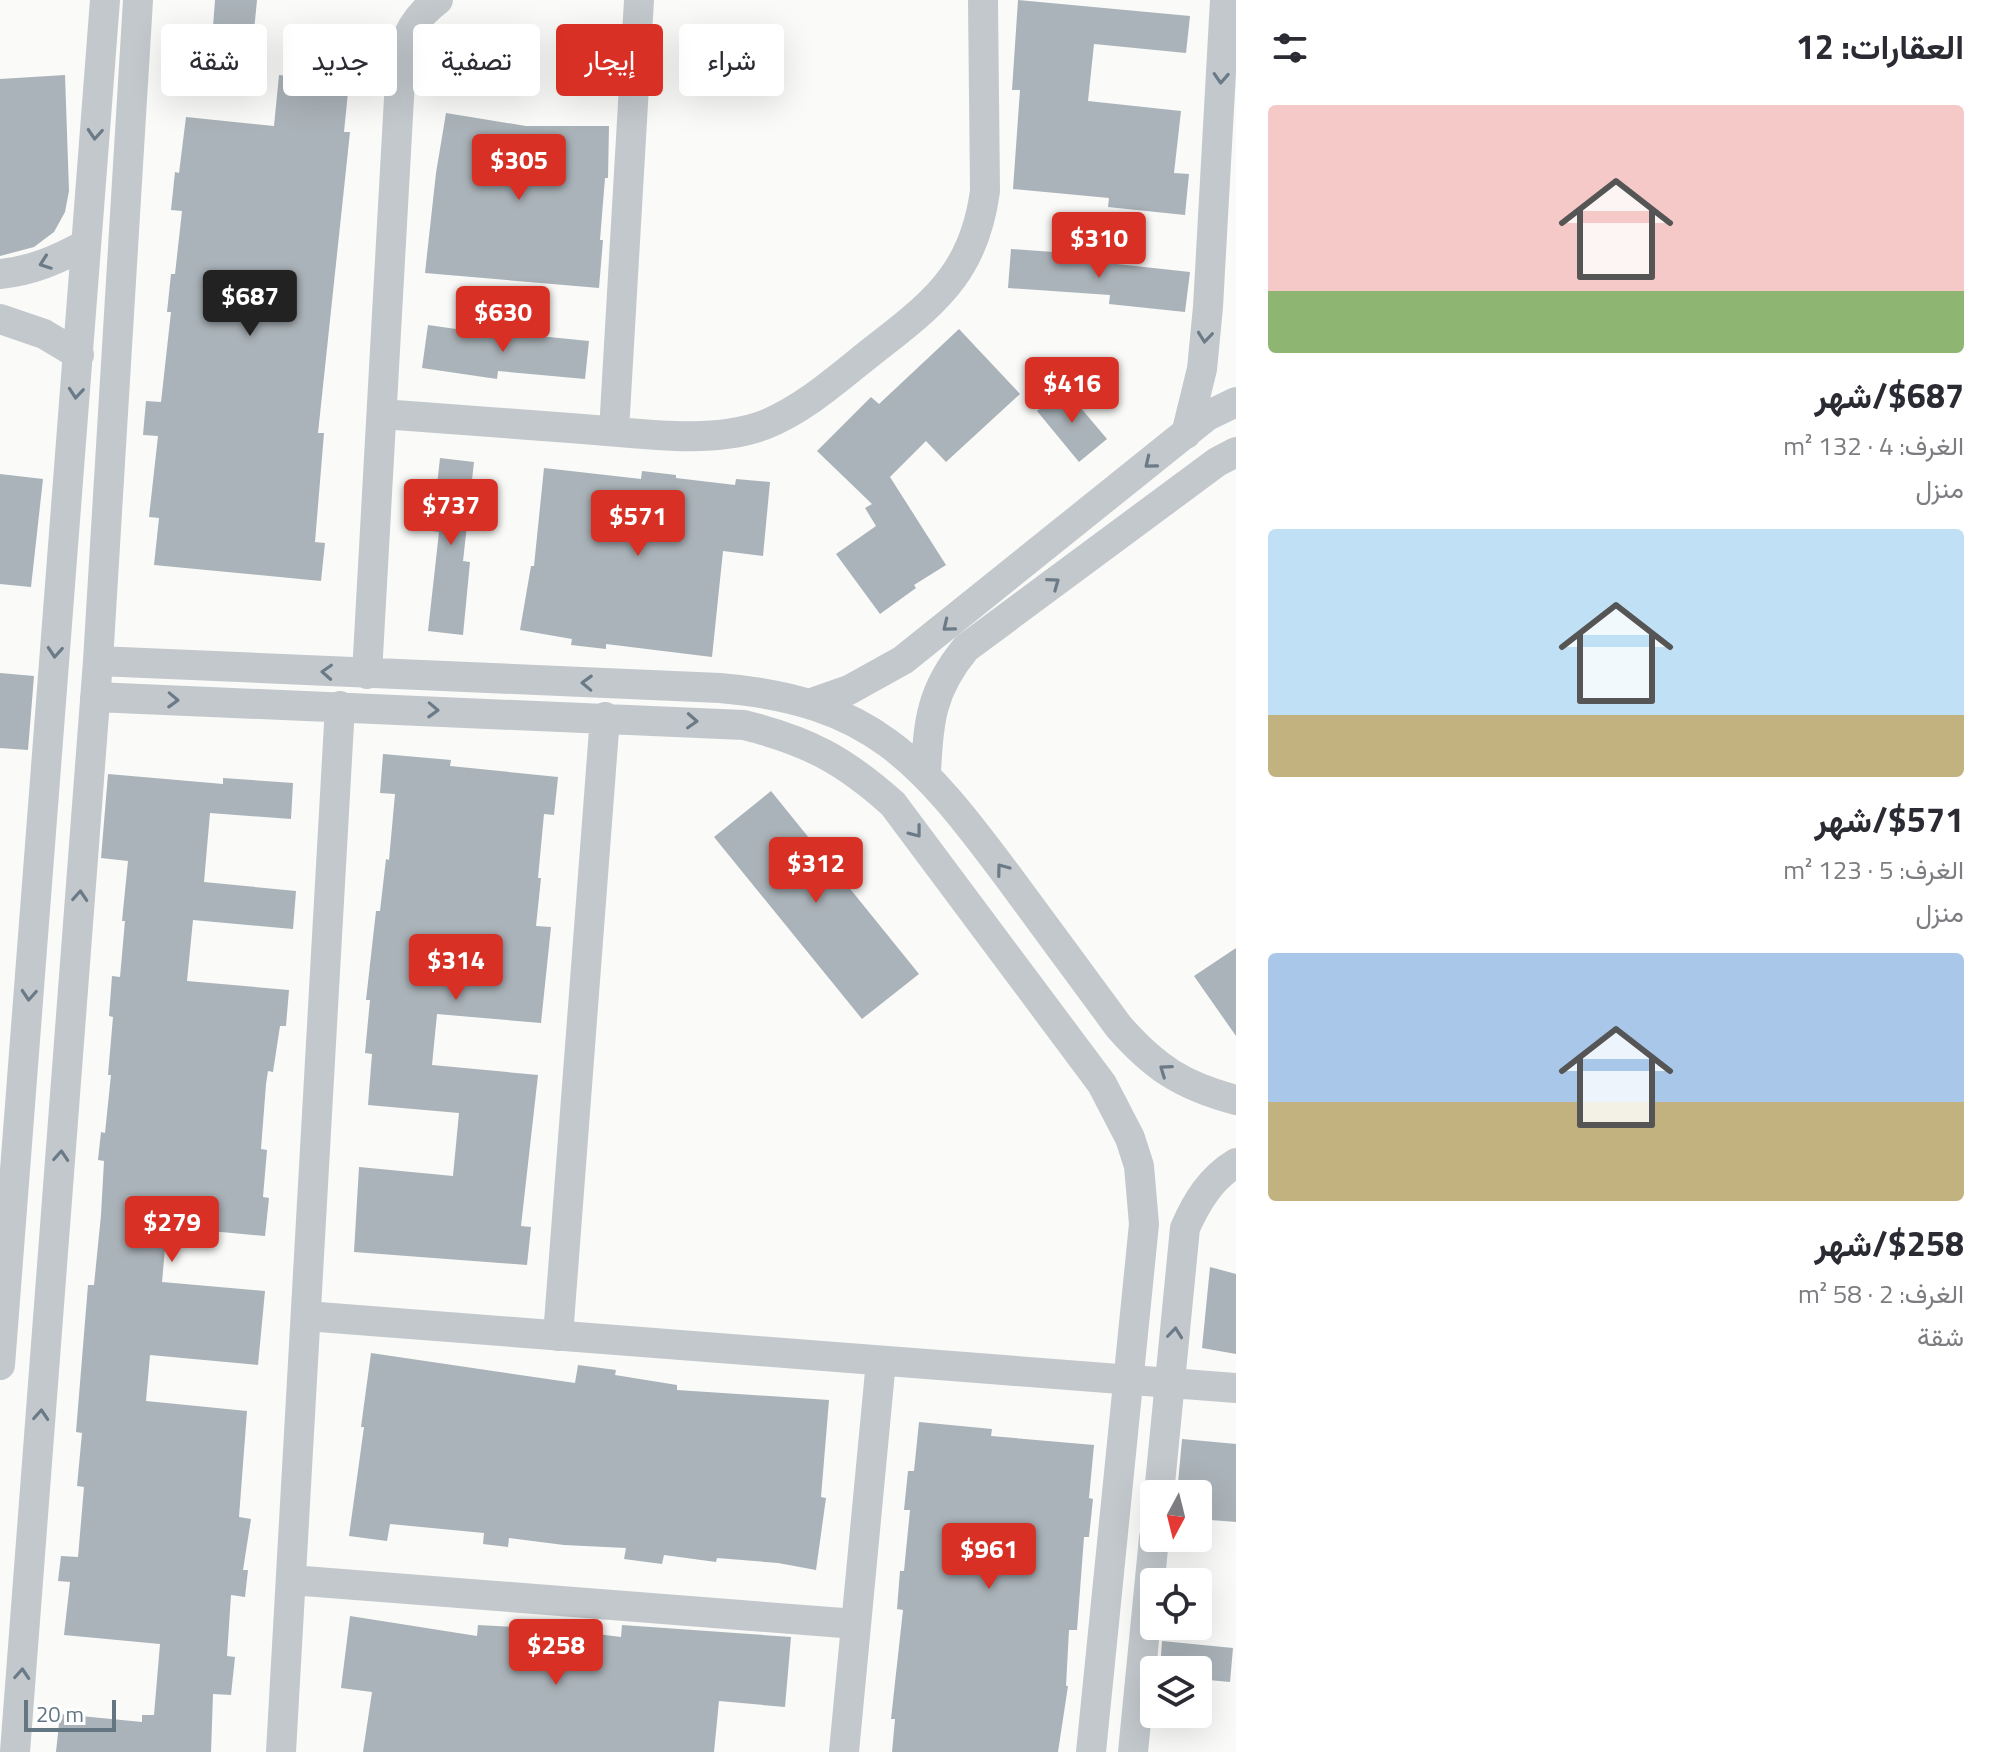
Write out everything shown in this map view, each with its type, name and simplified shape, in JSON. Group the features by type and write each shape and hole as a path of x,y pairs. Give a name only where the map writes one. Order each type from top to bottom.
{"street":[{"path":"0,1365 105,0"},
{"path":"15,1752 98,661 138,0"},
{"path":"367,674 403,47 415,20 438,0"},
{"path":"614,431 639,0"},
{"path":"382,414 614,431 717,435 765,425 809,399 938,298 966,259 982,215 985,191 983,0"},
{"path":"1186,434 1202,369 1226,184 1225,0"},
{"path":"0,274 42,265 86,244"},
{"path":"0,319 44,334 79,355"},
{"path":"812,703 877,676 928,642 1207,416 1236,402"},
{"path":"926,774 930,714 944,678 966,648 1217,462 1236,452"},
{"path":"98,661 720,688 766,692 812,703 878,736 926,774 964,818 1119,1027 1143,1054 1181,1081 1236,1100"},
{"path":"95,697 744,725 785,735 824,752 861,775 893,804 1102,1084 1130,1138 1139,1166 1144,1224 1091,1752"},
{"path":"281,1752 340,706"},
{"path":"558,1336 605,717"},
{"path":"23,1072 67,1075"},
{"path":"1160,1480 1185,1228 1203,1193 1236,1163"},
{"path":"306,1316 1236,1388"},
{"path":"844,1752 881,1361"},
{"path":"1133,1752 1153,1552"},
{"path":"291,1580 856,1624"}],"building":[{"path":"215,0 257,0 255,24 213,24"},
{"path":"1018,0 1190,16 1186,53 1094,44 1088,101 1181,111 1174,173 1189,174 1185,215 1108,207 1109,198 1013,189 1020,90 1012,90"},
{"path":"65,75 69,191 65,212 54,232 34,247 0,256 0,79"},
{"path":"279,75 283,75 283,96 348,96 344,132 350,132 318,433 324,433 315,542 325,543 321,581 154,565 159,518 149,517 158,436 143,435 146,401 161,402 171,312 167,312 171,274 175,274 182,211 171,210 186,117 274,126"},
{"path":"446,113 526,126 609,126 599,288 425,273"},
{"path":"1011,249 1080,254 1080,260 1190,272 1185,312 1109,304 1110,295 1008,288"},
{"path":"428,325 519,338 519,334 589,341 585,379 498,371 497,379 422,368"},
{"path":"959,329 1020,394 946,462 926,441 890,477 946,565 914,585 916,588 880,614 836,554 876,526 865,508 872,504 817,451 871,397 879,404"},
{"path":"1064,388 1107,439 1079,462 1037,411"},
{"path":"440,458 474,462 463,561 470,562 463,635 428,631 439,532 432,531"},
{"path":"544,468 641,479 642,471 735,485 736,479 770,482 763,556 723,551 712,657 606,644 606,649 571,645 572,639 520,630 531,566 534,566"},
{"path":"0,474 43,479 31,587 0,584"},
{"path":"0,673 34,676 28,750 0,748"},
{"path":"383,754 451,760 450,766 558,777 554,815 544,814 538,878 541,878 536,926 551,927 541,1023 437,1014 432,1065 538,1075 521,1226 531,1227 527,1265 354,1252 359,1167 453,1176 459,1113 368,1105 372,1054 365,1053 370,1000 366,1000 376,911 380,911 386,859 389,860 395,794 380,793"},
{"path":"108,774 223,784 223,778 293,783 291,819 210,813 204,882 296,891 293,929 193,920 187,981 289,990 286,1026 280,1026 273,1072 268,1071 266,1084 261,1149 267,1150 263,1197 269,1198 265,1236 167,1227 162,1282 265,1291 258,1365 150,1355 146,1401 247,1411 239,1517 251,1519 243,1570 248,1570 245,1597 231,1595 227,1656 235,1657 231,1695 213,1694 211,1752 56,1752 60,1714 142,1722 142,1715 154,1715 160,1644 64,1635 70,1582 58,1581 61,1556 78,1557 84,1487 77,1486 82,1433 76,1432 88,1285 94,1285 101,1215 104,1161 98,1160 101,1132 105,1133 111,1075 108,1075 113,1017 109,1016 112,976 120,977 125,921 122,921 128,861 101,858"},
{"path":"771,791 919,974 862,1019 714,837"},
{"path":"1236,948 1236,1036 1194,976"},
{"path":"1210,1267 1236,1274 1236,1354 1202,1348"},
{"path":"371,1353 575,1383 578,1365 616,1370 615,1375 677,1385 677,1390 829,1400 821,1497 826,1498 816,1570 778,1563 717,1558 716,1562 664,1555 662,1564 624,1559 626,1548 509,1538 508,1547 483,1544 484,1533 390,1524 387,1541 349,1536"},
{"path":"919,1422 992,1429 991,1436 1094,1445 1089,1537 1084,1537 1077,1630 1069,1630 1068,1686 1058,1752 892,1752 895,1719 891,1719 903,1610 897,1609 910,1510 904,1510 908,1471 914,1471"},
{"path":"1182,1439 1236,1444 1236,1522 1212,1520 1212,1480 1178,1480"},
{"path":"350,1616 477,1636 478,1625 514,1627 515,1624 621,1637 622,1625 791,1637 785,1707 719,1701 714,1752 363,1752 372,1692 341,1688"},
{"path":"1162,1641 1233,1648 1230,1682 1212,1680 1212,1656 1161,1656"}]}
